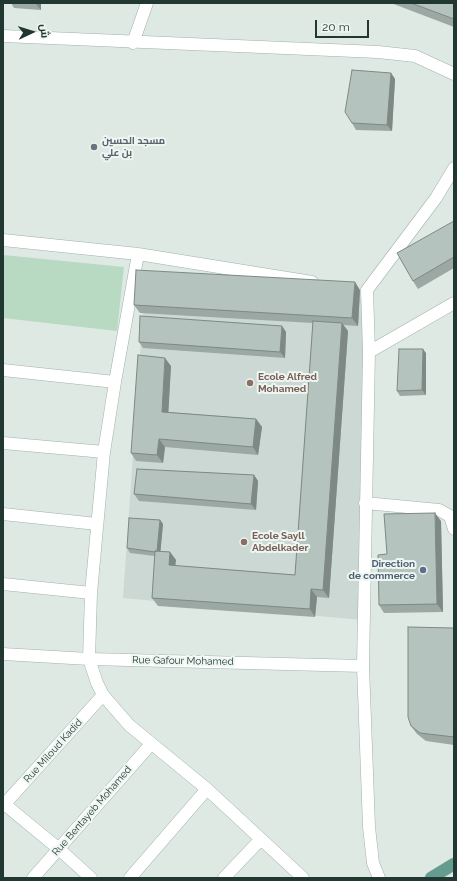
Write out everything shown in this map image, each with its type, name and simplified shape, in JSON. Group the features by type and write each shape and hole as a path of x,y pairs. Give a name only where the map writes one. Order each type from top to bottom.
{"main road":[{"path":"431,878 454,864"}],"street":[{"path":"133,43 147,3"},
{"path":"3,36 133,43 378,52 415,56 454,74"},
{"path":"379,878 373,863 369,827 363,666 369,352 363,290 436,198 454,168"},
{"path":"3,240 138,254 327,284"},
{"path":"138,254 104,452 91,593 89,659 97,683 103,695 129,724 151,744 207,789 262,838 303,878"},
{"path":"369,352 454,303"},
{"path":"3,370 115,382"},
{"path":"3,443 104,452"},
{"path":"365,504 438,510 450,516 454,529"},
{"path":"3,514 97,524"},
{"path":"3,584 91,593"},
{"name":"Rue Gafour Mohamed","path":"3,654 89,659 363,666"},
{"name":"Rue Miloud Kadid","path":"4,805 103,695"},
{"name":"Rue Bentayeb Mohamed","path":"33,878 151,744"},
{"path":"130,878 207,789"},
{"path":"4,805 59,849 91,878"},
{"path":"224,878 262,838"}],"shaded area":[{"path":"145,282 364,299 362,620 123,598"}],"green space":[{"path":"3,255 124,267 117,331 3,318"}],"building":[{"path":"411,3 454,3 454,19"},
{"path":"352,70 391,73 387,125 352,123 345,112"},
{"path":"454,221 454,257 413,281 397,253"},
{"path":"136,270 355,282 352,318 134,305"},
{"path":"140,316 282,326 280,352 139,342"},
{"path":"313,321 342,323 323,590 311,589 310,609 152,598 155,551 170,552 169,565 295,575"},
{"path":"399,349 423,349 422,390 397,391"},
{"path":"138,355 165,358 162,412 256,419 253,447 159,439 157,455 131,453"},
{"path":"137,469 254,475 251,504 134,494"},
{"path":"435,513 437,604 379,605 378,555 387,554 384,514"},
{"path":"129,518 160,520 157,551 127,548"},
{"path":"408,627 454,628 454,737 420,733 411,726 408,717"}],"place":[{"name":"مسجد الحسين بن علي","path":"94,147"},
{"name":"Ecole Alfred Mohamed","path":"250,383"},
{"name":"Ecole Sayll Abdelkader","path":"244,542"},
{"name":"Direction de commerce","path":"423,570"}]}
